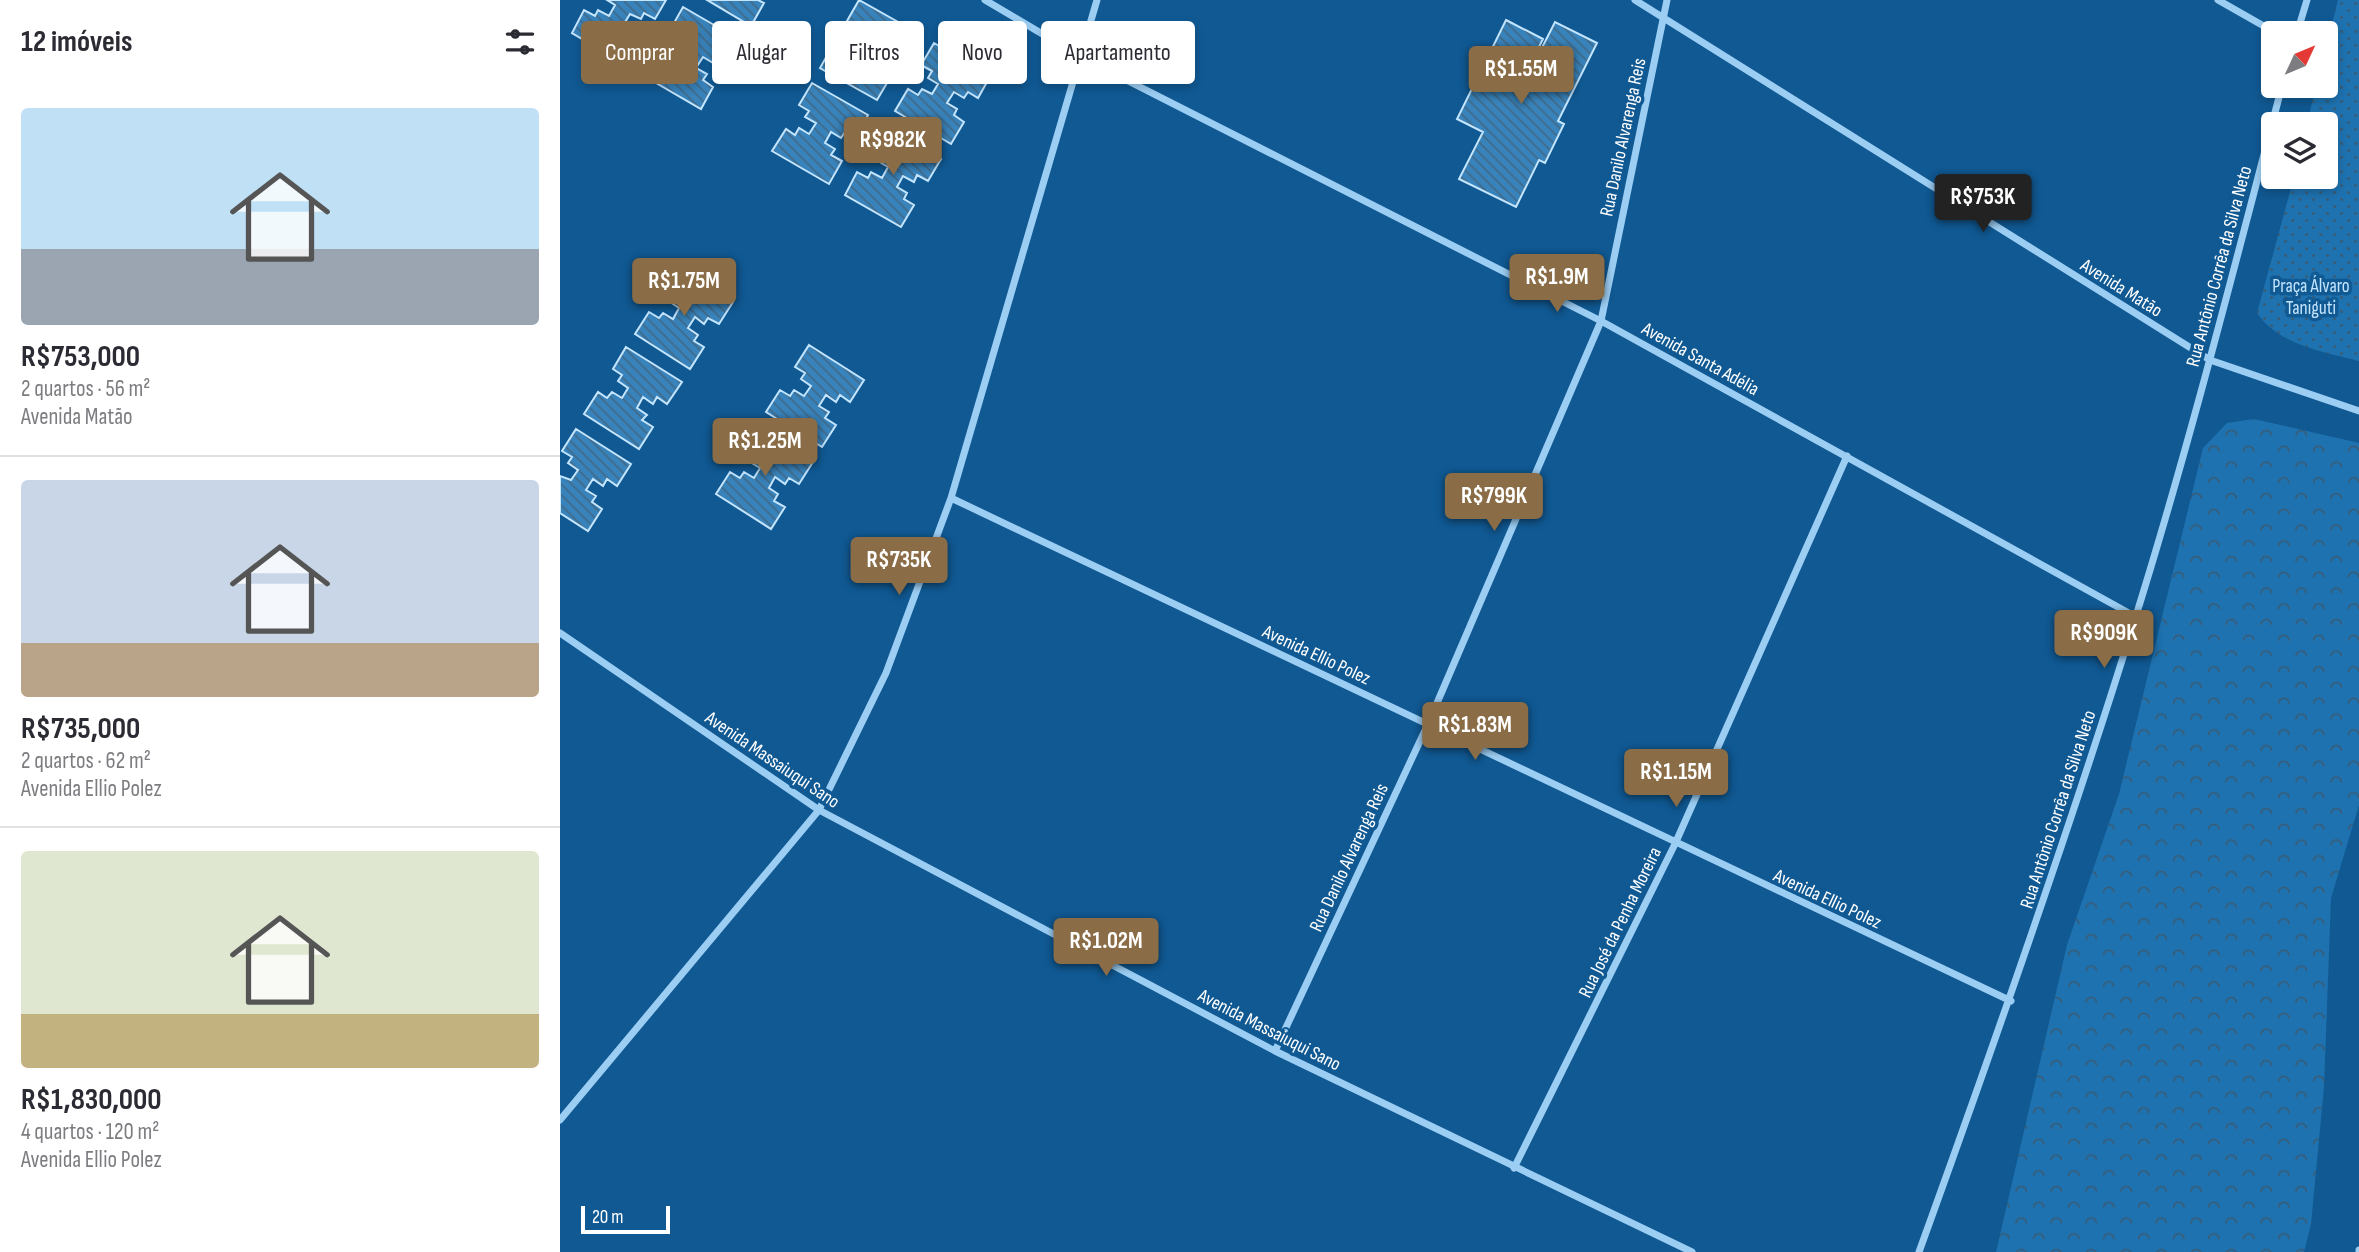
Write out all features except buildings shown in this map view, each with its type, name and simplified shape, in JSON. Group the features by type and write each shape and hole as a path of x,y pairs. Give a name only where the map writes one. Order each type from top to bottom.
{"street":[{"name":"Avenida Santa Adélia","path":"985,0 1041,33"},
{"path":"1092,21 1097,0"},
{"name":"Avenida Matão","path":"1635,0 2210,360 2359,411"},
{"name":"Rua Danilo Alvarenga Reis","path":"1275,1051 1428,724 1601,321 1667,0"},
{"path":"2218,0 2261,24"},
{"path":"2301,21 2307,0"},
{"path":"560,1120 819,810 886,673 951,498 1075,84"},
{"name":"Avenida Santa Adélia","path":"1134,84 1601,321 2136,617"},
{"name":"Rua Antônio Corrêa da Silva Neto","path":"1919,1252 2011,1001 2136,617 2210,360 2280,98"},
{"name":"Rua José da Penha Moreira","path":"1514,1168 1675,844 1847,456"},
{"name":"Avenida Ellio Polez","path":"951,498 1675,844 2011,1001"},
{"name":"Avenida Massaiuqui Sano","path":"560,633 819,810 1275,1051 1692,1252"}],"green space":[{"name":"Praça Álvaro Taniguti","path":"2338,0 2359,0 2359,361 2289,340 2266,324 2257,313 2291,189 2338,189 2338,112 2310,112 2313,98 2338,98 2338,21 2333,21"},
{"path":"2254,419 2359,443 2359,805 2331,898 2324,1087 2311,1224 2304,1252 1996,1252 2067,945 2119,794 2203,448 2227,423"}]}
